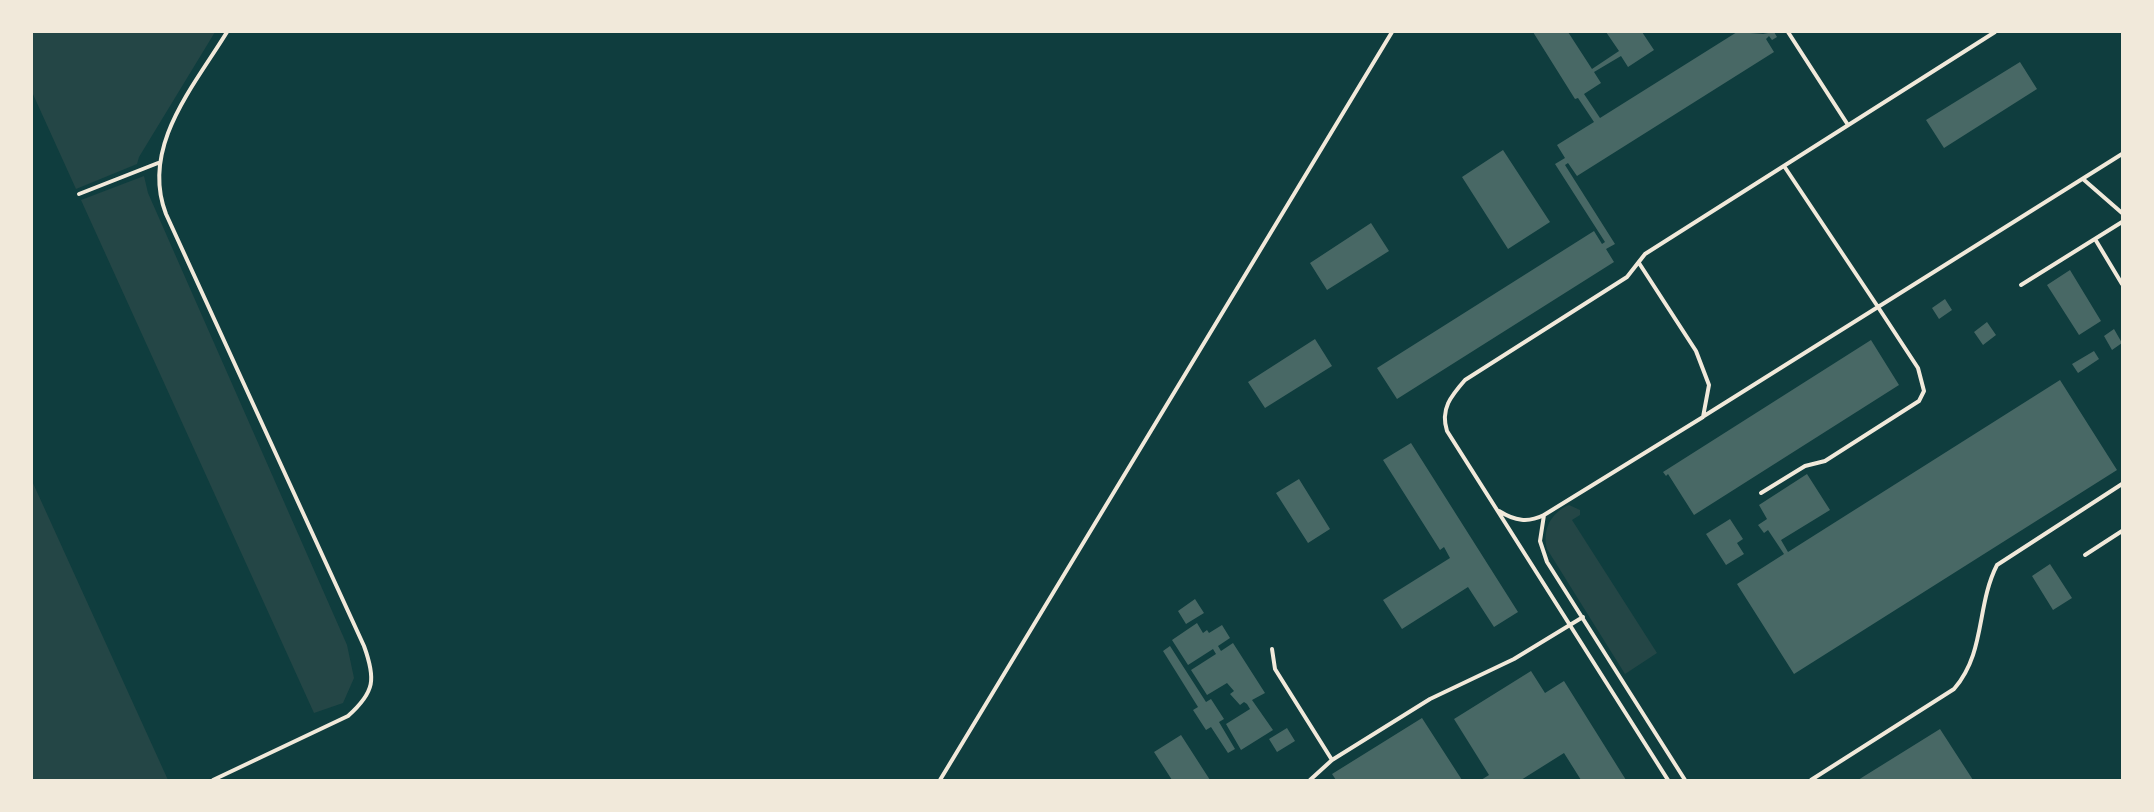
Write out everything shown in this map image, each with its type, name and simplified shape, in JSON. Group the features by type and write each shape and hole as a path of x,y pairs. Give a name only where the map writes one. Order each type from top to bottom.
{"lane":[{"path":"213,780 348,716 370,692 371,671 364,646 166,214 158,187 158,163 171,126 227,32"},
{"path":"940,780 1392,32"},
{"path":"1788,32 1848,125"},
{"path":"1668,780 1447,431 1443,421 1448,400 1465,380 1627,277 1645,254 1995,32"},
{"path":"1496,508 1519,520 1528,521 1545,515 2122,154"},
{"path":"79,194 158,163"},
{"path":"1761,493 1805,466 1825,461 1919,401 1924,391 1918,368 1784,166"},
{"path":"2083,179 2122,213"},
{"path":"2021,285 2122,222"},
{"path":"2095,239 2122,284"},
{"path":"1639,263 1696,351 1709,385 1703,417"},
{"path":"1811,780 1954,689 1966,675 1973,661 1991,578 1998,565 2122,484"},
{"path":"1545,515 1540,528 1542,551 1685,780"},
{"path":"2085,555 2122,531"},
{"path":"1310,780 1332,760 1430,699 1514,658 1583,617"},
{"path":"1272,649 1275,669 1332,760"}],"shaded area":[{"path":"32,32 215,32 139,157 137,164 76,189 32,92"},
{"path":"144,176 148,193 347,645 354,678 343,703 314,713 81,200"},
{"path":"32,481 168,780 32,780"},
{"path":"1569,505 1580,510 1580,515 1572,520 1657,653 1625,674 1547,549 1546,535 1549,522 1557,512"}],"building":[{"path":"1533,32 1568,32 1592,69 1619,51 1606,32 1642,32 1654,50 1628,67 1621,56 1594,72 1601,83 1584,94 1600,118 1737,32 1763,34 1774,32 1777,37 1772,40 1769,36 1766,39 1774,52 1577,176 1568,163 1565,165 1615,244 1606,249 1614,262 1397,399 1377,368 1594,231 1602,244 1605,242 1555,164 1565,158 1557,145 1594,122 1578,98 1575,99"},
{"path":"2020,62 2037,89 1944,148 1926,120"},
{"path":"1503,150 1550,222 1508,249 1462,177"},
{"path":"1371,223 1389,251 1327,290 1310,263"},
{"path":"2070,270 2101,321 2079,335 2047,285"},
{"path":"1945,299 1952,310 1939,319 1932,308"},
{"path":"1987,322 1996,335 1983,345 1974,332"},
{"path":"2114,329 2122,343 2112,350 2104,336"},
{"path":"1315,339 1332,366 1265,408 1248,382"},
{"path":"1871,340 1899,385 1694,515 1668,474 1666,476 1663,472"},
{"path":"2094,351 2099,359 2078,373 2072,364"},
{"path":"2060,380 2117,470 1794,674 1737,584 1784,554 1768,530 1764,533 1758,525 1767,519 1759,505 1807,474 1830,510 1781,540 1788,552"},
{"path":"1411,443 1518,612 1494,627 1468,587 1402,629 1383,600 1450,558 1444,547 1440,550 1383,460"},
{"path":"1299,479 1330,529 1308,543 1276,493"},
{"path":"1730,519 1743,539 1737,543 1744,554 1726,565 1706,534"},
{"path":"2050,564 2072,598 2053,610 2032,576"},
{"path":"1195,599 1204,613 1186,624 1178,611"},
{"path":"1197,623 1203,633 1207,630 1209,633 1222,625 1230,638 1218,646 1221,651 1233,643 1265,693 1252,700 1273,730 1241,750 1226,724 1250,709 1247,704 1244,702 1240,705 1230,694 1234,691 1227,683 1207,695 1191,670 1216,654 1213,649 1188,665 1172,640"},
{"path":"1170,646 1206,702 1211,699 1224,719 1219,722 1235,749 1228,753 1211,727 1206,730 1193,710 1198,707 1163,651"},
{"path":"1531,671 1545,693 1564,681 1626,780 1581,780 1564,753 1521,780 1481,780 1489,775 1454,719"},
{"path":"1422,718 1462,780 1336,780 1332,774"},
{"path":"1287,728 1295,741 1277,752 1269,739"},
{"path":"1940,729 1973,780 1858,780"},
{"path":"1181,735 1210,780 1172,780 1154,752"}]}
